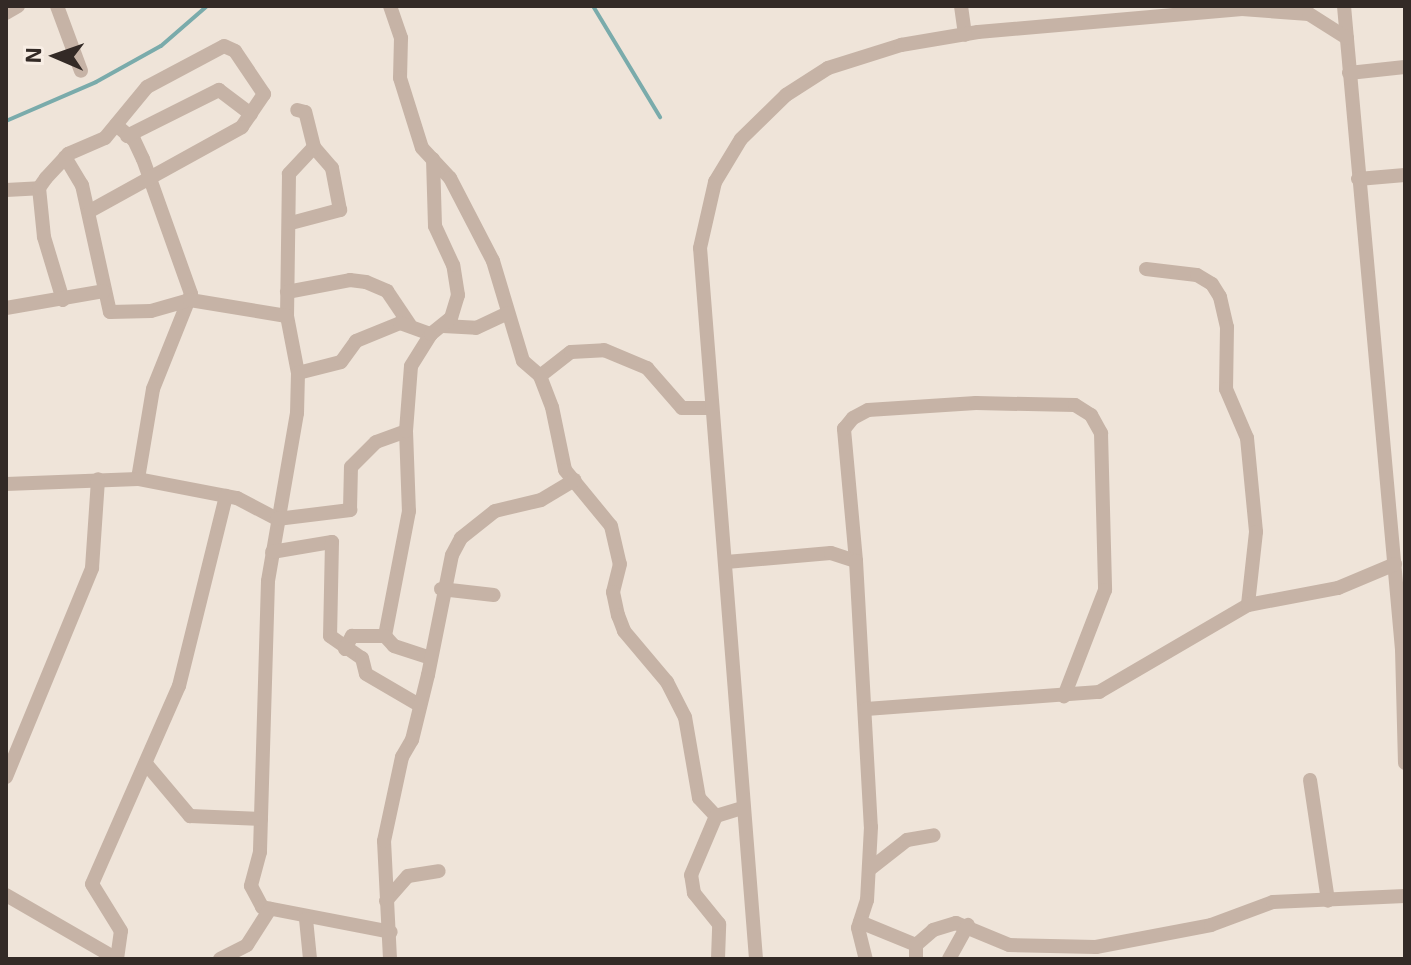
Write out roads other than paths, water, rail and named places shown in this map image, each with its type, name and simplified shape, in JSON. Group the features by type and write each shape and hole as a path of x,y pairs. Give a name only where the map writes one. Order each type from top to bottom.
{"street":[{"path":"6,13 18,6"},
{"path":"57,6 81,71"},
{"path":"390,6 401,38 404,95 422,148 450,178 493,261 523,361 540,376 565,470 611,526 620,564 613,592 618,615 624,631 667,682 685,717 699,798 716,816"},
{"path":"961,6 965,35"},
{"path":"1344,6 1395,564 1405,763"},
{"path":"756,959 700,248 715,182 741,139 786,95 828,68 901,45 965,35 1286,8 1324,21 1347,38"},
{"path":"63,300 44,237 39,188 65,157 100,142 147,87 224,46 235,51 263,86 264,94 251,114 230,136 162,168 150,180 90,211"},
{"path":"1349,73 1405,67"},
{"path":"127,136 219,90 251,114"},
{"path":"291,223 340,210 332,168 314,147 312,124 305,112 297,110"},
{"path":"116,125 134,140 175,242 190,300 171,336 153,389 138,479"},
{"path":"314,147 289,174 291,223 287,316 298,373 297,413 272,552 261,819 251,886 254,900 270,909 306,919 391,932"},
{"path":"65,157 90,211 104,291 115,314 190,300 287,316"},
{"path":"385,636 409,511 406,431 411,366 458,295 453,265 435,226 433,159"},
{"path":"1358,179 1405,175"},
{"path":"6,190 39,188"},
{"path":"1146,269 1197,275 1212,284 1220,297 1227,327 1226,389 1247,438 1256,532 1248,605"},
{"path":"287,292 350,280 366,282 387,291 409,324"},
{"path":"6,308 104,291"},
{"path":"298,373 341,362 356,341 389,326 409,324 437,330 476,328 508,313"},
{"path":"540,376 571,352 604,350 647,368 682,408 711,408"},
{"path":"866,959 860,922 870,869 866,709 844,429 853,418 868,410 976,403 1075,405 1091,415 1101,433 1105,590 1064,696"},
{"path":"6,484 138,479 226,496 277,519 350,510 349,476 360,454 406,431"},
{"path":"6,777 92,568 98,479"},
{"path":"390,959 384,841 431,658 441,589 461,538 495,511 541,500 574,480"},
{"path":"6,895 117,959 121,931 92,884 147,765 179,686 226,496"},
{"path":"272,552 332,542 334,581 327,628 345,649 362,658 366,674 419,705"},
{"path":"726,562 831,553 856,561"},
{"path":"866,709 1099,692 1248,605 1338,588 1395,564"},
{"path":"441,589 494,595"},
{"path":"345,649 352,636 385,636 394,646 431,658"},
{"path":"147,765 190,816 261,819"},
{"path":"1310,780 1328,901"},
{"path":"716,816 742,808"},
{"path":"716,816 689,884 719,924 718,959"},
{"path":"870,869 907,840 934,835"},
{"path":"385,902 408,876 439,871"},
{"path":"860,922 916,952 933,930 968,925 987,939 1042,952 1096,947 1211,925 1273,902 1404,897"},
{"path":"220,959 247,945 270,909"},
{"path":"306,919 310,959"},
{"path":"949,959 968,925"}],"waterway":[{"path":"6,121 96,82 161,46 207,6"},
{"path":"593,6 660,117"}]}
